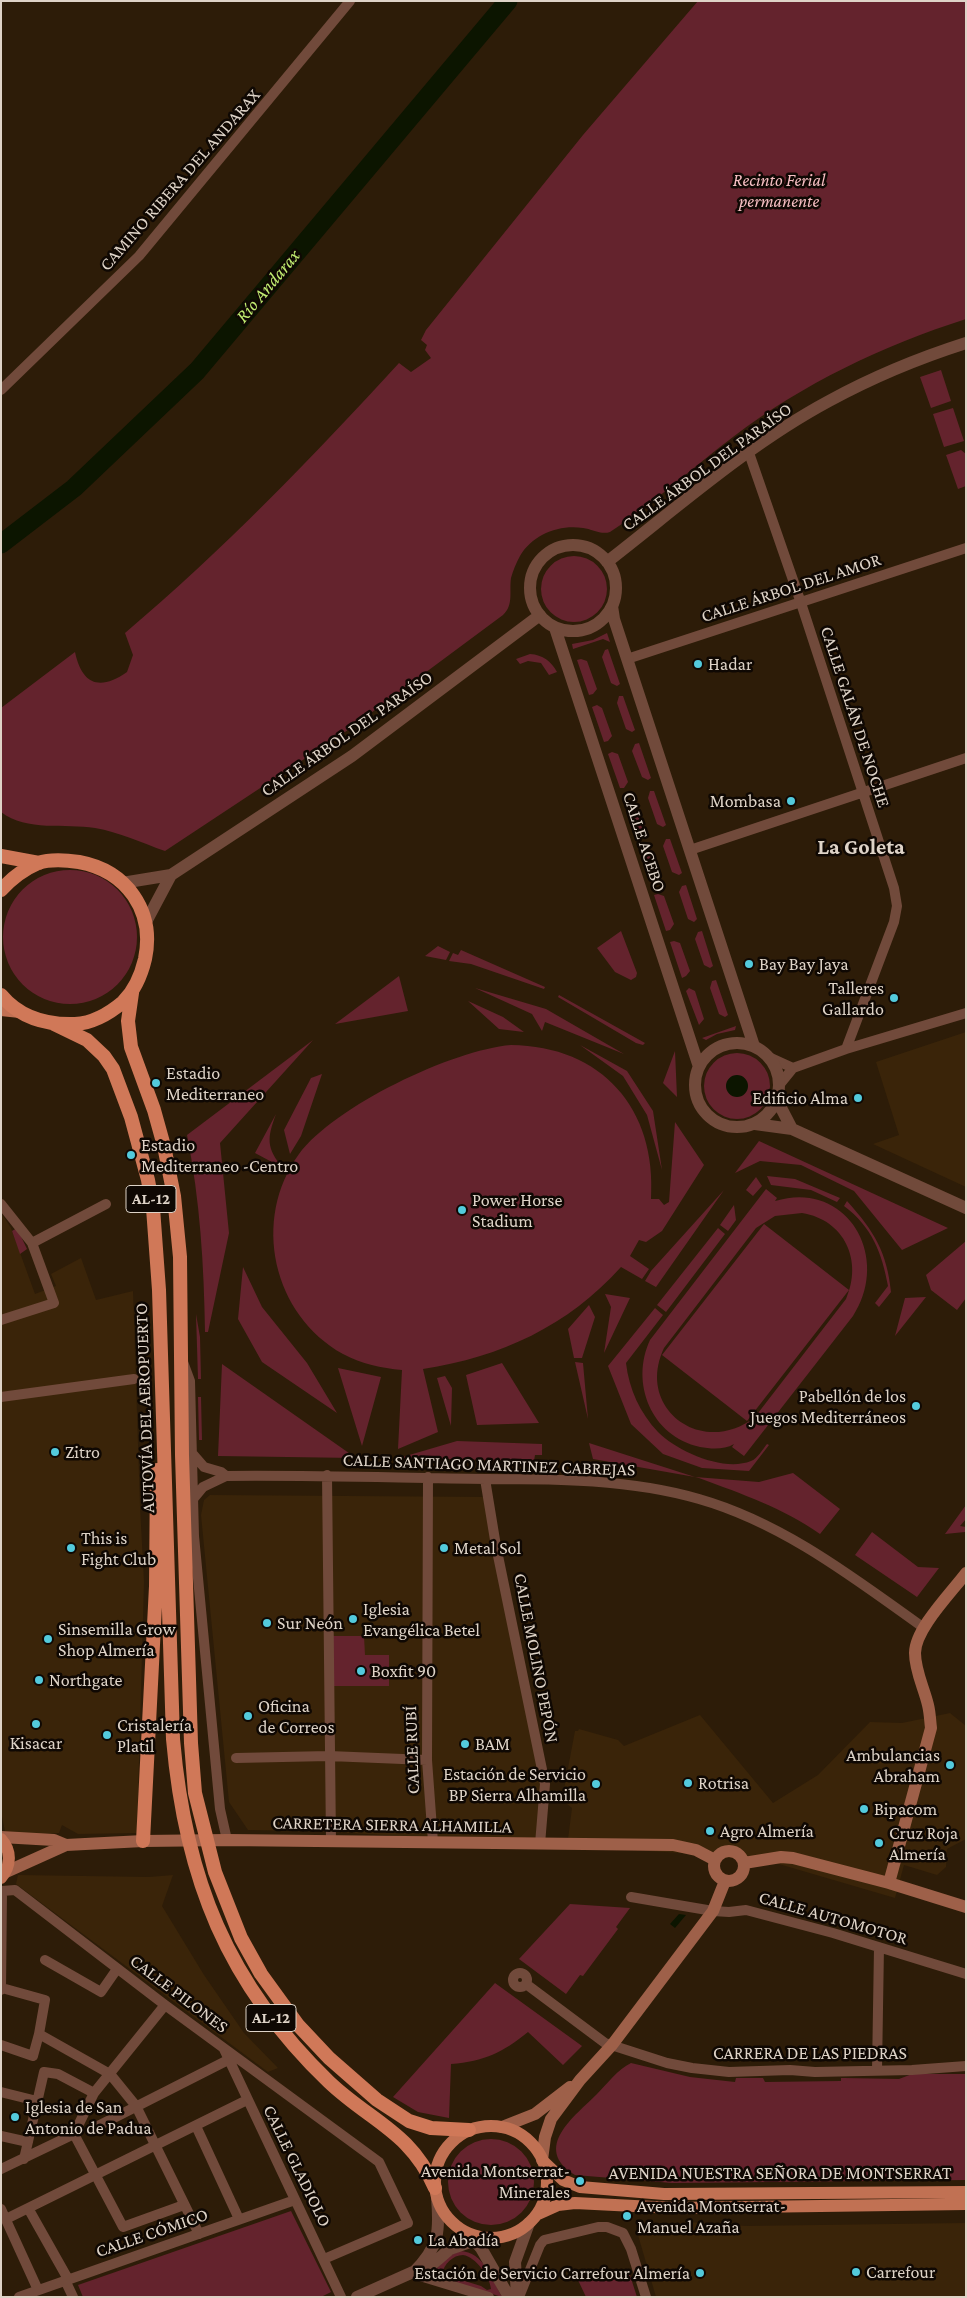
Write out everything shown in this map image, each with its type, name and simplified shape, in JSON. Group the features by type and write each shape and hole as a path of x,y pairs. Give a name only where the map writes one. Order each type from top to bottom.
{"highway":[{"name":"AL-12","path":"1,856 39,863 59,860 89,864 108,872 122,882 136,899 146,922 148,936 144,962 132,993 102,1017 81,1024 54,1024 37,1020 20,1012 1,995"},
{"name":"AL-12","path":"1,890 20,874 39,863"},
{"name":"AUTOVÍA DEL AEROPUERTO","path":"132,993 128,1021 131,1047 156,1116 174,1196 180,1257 182,1441 191,1743 195,1793 224,1900 241,1938 274,1992 306,2034 343,2071 377,2100 399,2115 431,2128 469,2130"},
{"name":"AUTOVÍA DEL AEROPUERTO","path":"54,1024 87,1040 104,1056 118,1080 131,1116 148,1180 153,1208 159,1290 173,1738 177,1779 189,1840 206,1900 218,1931 239,1972 267,2013 290,2041 329,2082 409,2145 425,2168 436,2193"},
{"path":"143,1841 156,1586 157,1442 162,1410"}],"main road":[{"path":"1,1010 20,1012"},
{"path":"889,1883 931,1728 928,1705 915,1653 917,1641 924,1628 966,1573"},
{"path":"1,1838 9,1854 3,1875"},
{"name":"CARRETERA SIERRA ALHAMILLA","path":"1,1838 54,1840 66,1845"},
{"name":"CARRETERA SIERRA ALHAMILLA","path":"3,1875 66,1845 189,1840 673,1845 696,1850 714,1860"},
{"path":"724,1851 732,1851 740,1855 744,1863 741,1875 734,1880 725,1881 715,1873 714,1860 724,1851"},
{"path":"744,1863 781,1856 793,1858 889,1883 966,1908"},
{"path":"543,2161 545,2137 549,2124 580,2080 612,2045 713,1911 725,1881"},
{"path":"502,2127 535,2114 580,2080"},
{"path":"488,2126 502,2127 519,2134 529,2141 543,2161 547,2188 543,2204 533,2218 509,2236 493,2238 475,2237 448,2218 436,2193 435,2172 442,2153 452,2142 469,2130 488,2126"},
{"name":"AVENIDA NUESTRA SEÑORA DE MONTSERRAT","path":"543,2161 569,2183 615,2191 664,2194 966,2192"},
{"name":"AVENIDA NUESTRA SEÑORA DE MONTSERRAT","path":"533,2218 558,2205 581,2203 674,2208 966,2204"}],"street":[{"name":"CAMINO RIBERA DEL ANDARAX","path":"1,390 139,256 350,1"},
{"name":"CALLE ÁRBOL DEL PARAÍSO","path":"607,562 749,453 828,401 903,366 966,343"},
{"name":"CALLE GALÁN DE NOCHE","path":"749,453 801,603 894,888 897,906 894,922 846,1049"},
{"path":"566,546 585,547 597,552 607,562 615,578 616,587 612,606 600,622 588,629 574,632 555,628 540,615 532,600 533,574 539,563 548,553 566,546"},
{"name":"CALLE ÁRBOL DEL AMOR","path":"627,658 966,548"},
{"path":"612,606 627,658 754,1046"},
{"name":"CALLE ÁRBOL DEL PARAÍSO","path":"171,875 352,756 540,615"},
{"name":"CALLE ACEBO","path":"555,628 699,1067"},
{"path":"690,850 966,758"},
{"path":"122,882 171,875"},
{"path":"146,922 171,875"},
{"path":"780,1084 793,1068 846,1049 966,1012"},
{"path":"793,1068 771,1058 754,1046 739,1042 724,1044 712,1050 702,1060 694,1089 698,1104 706,1115 722,1124 740,1127 755,1124 792,1129 966,1208"},
{"path":"755,1124 767,1115 777,1100 780,1084 779,1076 771,1058"},
{"path":"777,1100 792,1129"},
{"path":"1,1204 32,1243 54,1303 1,1320"},
{"path":"32,1243 106,1204"},
{"path":"182,1360 190,1381 194,1536 219,1799 227,1840"},
{"path":"1,1397 134,1379"},
{"name":"CALLE SANTIAGO MARTINEZ CABREJAS","path":"182,1441 204,1467 221,1472 226,1476"},
{"path":"327,1475 331,1842"},
{"name":"CALLE SANTIAGO MARTINEZ CABREJAS","path":"184,1510 203,1487 226,1476 327,1475 485,1478 586,1481 650,1487 699,1499 782,1533 848,1574 924,1628"},
{"name":"CALLE RUBÍ","path":"428,1477 427,1760 433,1842"},
{"name":"CALLE MOLINO PEPÓN","path":"485,1478 498,1557 545,1784 540,1844"},
{"path":"236,1758 329,1756 427,1760"},
{"path":"1,2045 33,2056 45,2000 2,1989 2,1890"},
{"name":"CALLE PILONES","path":"2,1890 15,1890 165,2005 379,2162 408,2223 324,2259"},
{"name":"CALLE AUTOMOTOR","path":"630,1897 713,1911 746,1910 879,1947 966,1974"},
{"path":"877,2070 879,1947"},
{"path":"46,1960 101,1992 117,1969"},
{"name":"CARRERA DE LAS PIEDRAS","path":"526,1984 605,2043 667,2063 729,2072 912,2070 966,2066"},
{"path":"1,2169 74,2134 94,2093 165,2005"},
{"path":"39,2034 110,2074 136,2106 199,2234"},
{"name":"CALLE GLADIOLO","path":"223,2048 341,2297"},
{"path":"96,2127 228,2060"},
{"path":"24,2158 44,2072 58,2074 94,2093"},
{"path":"1,2092 37,2101"},
{"path":"6,2219 247,2100"},
{"path":"196,2126 239,2220"},
{"path":"74,2134 123,2227 184,2205"},
{"path":"1,2136 28,2142"},
{"path":"412,2273 430,2252 437,2239 439,2219 436,2193"},
{"name":"CALLE CÓMICO","path":"19,2297 295,2200"},
{"path":"28,2208 66,2280 72,2297"},
{"path":"1,2209 38,2290"},
{"path":"518,2297 515,2262 533,2218"},
{"path":"518,2297 540,2245 544,2240 603,2227 617,2230 626,2237 646,2297"},
{"path":"357,2297 428,2268 450,2249 475,2237 509,2297"},
{"path":"412,2273 489,2297"}],"shaded area":[{"path":"966,1032 966,1187 873,1144 899,1135 876,1062"},
{"path":"737,1075 747,1082 748,1086 741,1096 737,1097 727,1090 726,1086 733,1076"},
{"path":"1,1213 11,1228 35,1294 56,1286 51,1274 81,1258 96,1300 133,1291 144,1582 137,1833 78,1834 62,1825 59,1833 6,1836 1,1812"},
{"path":"210,1495 486,1497 542,1784 539,1838 568,1839 572,1808 562,1800 575,1731 579,1729 618,1740 624,1746 700,1715 773,1803 818,1775 870,1722 902,1723 950,1713 966,1726 966,1839 947,1849 946,1867 937,1875 904,1865 895,1898 772,1862 681,1853 316,1831 248,1830 229,1802 201,1515 204,1500"},
{"path":"18,1875 149,1877 173,1875 162,1906 204,1975 244,2033 278,2068 268,2072 16,1884"},
{"path":"679,1914 686,1915 675,1928 670,1924"},
{"name":"Carrefour","path":"688,2222 746,2226 966,2223 966,2297 656,2297 638,2235 645,2229"}],"green space":[{"name":"Recinto Ferial permanente","path":"698,1 966,1 966,319 904,341 816,383 733,437 657,498 610,532 574,527 556,530 539,537 525,549 517,561 511,578 509,607 503,615 348,730 165,851 104,830 34,825 11,818 1,812 1,708 75,652 82,672 94,682 108,682 127,672 133,655 125,633 232,536 333,434 399,363 411,372 431,358 425,350 427,345 421,340 426,330 583,135"},
{"path":"941,370 951,401 931,408 920,377"},
{"path":"953,408 964,441 944,447 933,414"},
{"path":"961,450 966,454 966,486 958,489 946,455"},
{"path":"574,556 587,558 602,571 605,576 607,589 605,602 592,617 587,620 574,622 561,620 546,607 543,602 541,589 543,576 556,561 561,558"},
{"path":"607,633 610,642 603,639 573,649 572,644 593,640"},
{"path":"608,649 620,684 617,686 611,683 602,657 605,650"},
{"path":"530,654 546,659 557,672 549,675 541,663 528,661 520,664 516,659"},
{"path":"577,660 587,661 597,689 593,694 589,695"},
{"path":"619,696 623,696 635,730 632,732 626,729 617,703"},
{"path":"597,705 602,708 612,736 608,741 604,742 592,707"},
{"path":"639,743 651,778 648,780 642,777 632,751 635,744"},
{"path":"612,752 618,754 628,782 624,788 620,788 608,754"},
{"path":"650,791 654,791 666,825 663,827 657,824 648,798"},
{"path":"627,799 633,802 643,829 639,835 635,836 623,801"},
{"path":"666,839 670,839 682,873 679,875 672,872 663,846"},
{"path":"643,846 648,849 658,877 655,883 651,883 639,849"},
{"path":"70,870 96,875 107,881 117,890 126,900 132,911 137,937 132,963 126,974 117,984 107,993 96,999 70,1004 44,999 33,993 23,984 14,974 8,963 3,937 8,911 14,900 23,890 33,881 44,875"},
{"path":"686,885 697,919 694,922 688,919 679,892 682,886"},
{"path":"654,895 664,896 674,924 670,930 666,931"},
{"path":"621,931 637,973 636,977 631,980 615,972 597,948"},
{"path":"702,931 713,966 710,968 704,965 695,939 698,932"},
{"path":"670,942 680,943 690,971 682,978"},
{"path":"438,946 450,952 446,960 425,956"},
{"path":"461,950 545,987 544,989 471,964 449,961 453,953 458,955"},
{"path":"399,976 408,1011 335,1024"},
{"path":"716,980 728,1015 725,1017 719,1014 710,988 712,981"},
{"path":"475,988 546,1009 624,1054 545,1022 542,1031 532,1014"},
{"path":"689,988 695,991 704,1019 699,1025 686,991"},
{"path":"559,995 645,1043 643,1045 636,1043 558,997"},
{"path":"468,1001 503,1017 524,1032 499,1029"},
{"path":"736,1026 735,1030 717,1034 706,1040 702,1038"},
{"path":"313,1040 220,1143 229,1233 208,1332 205,1332 204,1282 200,1233 187,1135"},
{"name":"Power Horse Stadium","path":"511,1045 543,1048 572,1057 597,1070 617,1089 633,1111 644,1137 650,1167 651,1199 659,1199 664,1205 669,1202 675,1122 704,1165 662,1231 646,1242 639,1240 630,1256 649,1269 642,1279 621,1267 579,1306 531,1336 479,1356 452,1364 423,1369 438,1432 398,1449 402,1370 372,1365 343,1354 319,1337 300,1316 286,1291 277,1264 273,1236 276,1208 284,1180 299,1154 316,1136 339,1117 396,1083 427,1069 486,1049"},
{"path":"580,1045 627,1071 653,1111 662,1170 647,1115 623,1076"},
{"path":"675,1051 677,1097 663,1083"},
{"path":"737,1053 750,1056 760,1063 767,1073 770,1086 767,1099 760,1109 750,1116 737,1119 724,1116 714,1109 707,1099 704,1086 707,1073 714,1063 724,1056"},
{"path":"322,1074 301,1136 290,1154 284,1130 311,1078"},
{"path":"276,1114 271,1130 270,1142 273,1154 283,1168 255,1153"},
{"path":"759,1141 948,1228 902,1250 854,1191 801,1165 760,1161 735,1173"},
{"path":"767,1176 795,1179 840,1198 837,1202 811,1190 771,1185"},
{"path":"756,1177 762,1186 753,1196 746,1190"},
{"path":"766,1189 777,1198 775,1201 800,1197 823,1201 841,1212 855,1228 864,1247 867,1270 864,1293 853,1316 744,1456 732,1447 734,1444 713,1449 683,1441 669,1432 657,1420 649,1406 644,1390 642,1373 644,1356 650,1340","holes":["802,1213 817,1217 839,1233 851,1257 851,1285 846,1299 755,1417 735,1428 715,1432 696,1429 679,1421 666,1407 659,1390 657,1370 664,1348 756,1228 775,1216"]},
{"path":"724,1190 656,1287 645,1281 651,1271"},
{"path":"847,1201 872,1232 886,1265 891,1292 879,1307 875,1303 888,1286 883,1263 869,1232 854,1214 844,1206"},
{"path":"734,1205 736,1220 728,1231 720,1225"},
{"path":"764,1224 849,1290 747,1421 662,1355"},
{"path":"17,1228 27,1249 20,1254 12,1231"},
{"path":"718,1228 725,1234 666,1312 657,1305"},
{"path":"966,1241 966,1298 957,1310 931,1290 926,1275"},
{"path":"243,1267 262,1307 307,1363 337,1413 262,1362 238,1319"},
{"path":"605,1294 630,1298 604,1353 611,1307"},
{"path":"926,1297 895,1336 905,1298"},
{"path":"589,1305 595,1317 582,1358 574,1358 568,1329"},
{"path":"655,1308 663,1315 626,1363 627,1373 641,1409 658,1432 677,1447 715,1462 740,1464 751,1461 758,1456 767,1444 769,1445 749,1471 702,1468 663,1454 631,1424 608,1366"},
{"path":"196,1314 200,1337 201,1379 198,1379"},
{"path":"575,1362 583,1363 588,1419"},
{"path":"502,1363 539,1423 477,1425 466,1375"},
{"path":"222,1364 356,1458 218,1456"},
{"path":"338,1368 381,1377 362,1446"},
{"path":"445,1376 452,1388 451,1426 437,1378"},
{"path":"198,1397 201,1397 202,1440 199,1440"},
{"path":"457,1441 542,1444 542,1455 535,1455 534,1461 399,1458"},
{"path":"589,1443 695,1477 593,1459"},
{"path":"793,1473 840,1509 820,1534 777,1509 695,1477 759,1482"},
{"path":"966,1505 966,1519 960,1526 966,1527 965,1532 945,1534"},
{"path":"872,1532 918,1567 939,1568 917,1597 855,1555"},
{"name":"Boxfit 90","path":"332,1636 364,1636 365,1655 389,1655 389,1686 332,1686"},
{"path":"570,1904 630,1908 616,1927 618,1929 583,1976 580,1975 566,1994 519,1959"},
{"path":"495,1983 582,2046 563,2065 528,2032 493,2055 474,2061 451,2064 449,2118 418,2112 393,2097"},
{"path":"631,2063 690,2077 735,2082 736,2078 763,2078 765,2082 841,2081 841,2078 899,2079 912,2074 966,2074 966,2180 672,2183 575,2175 562,2165 557,2154 557,2143 561,2133 578,2112 613,2077"},
{"path":"491,2139 507,2143 521,2152 530,2166 534,2182 530,2198 521,2212 507,2221 491,2225 475,2221 461,2212 452,2198 448,2182 452,2166 461,2152 475,2143"},
{"path":"291,2211 331,2292 321,2297 83,2297 78,2285"},
{"path":"460,2251 475,2256 491,2275 502,2297 430,2275 449,2256","holes":["459,2255 473,2259 482,2268 491,2289 487,2290 481,2286 442,2274 452,2258"]},
{"path":"628,2269 637,2297 586,2297 578,2280"}],"waterway":[{"name":"Río Andarax","path":"1,544 74,488 197,371 508,1"}],"place":[{"name":"Hadar","path":"698,664"},
{"name":"Mombasa","path":"791,801"},
{"name":"Bay Bay Jaya","path":"749,964"},
{"name":"Talleres Gallardo","path":"894,998"},
{"name":"Estadio Mediterraneo","path":"156,1083"},
{"name":"Edificio Alma","path":"858,1098"},
{"name":"Estadio Mediterraneo -Centro","path":"131,1155"},
{"name":"Power Horse Stadium","path":"462,1210"},
{"name":"Pabellón de los Juegos Mediterráneos","path":"916,1406"},
{"name":"Zitro","path":"55,1452"},
{"name":"This is Fight Club","path":"71,1548"},
{"name":"Metal Sol","path":"444,1548"},
{"name":"Iglesia Evangélica Betel","path":"353,1619"},
{"name":"Sur Neón","path":"267,1623"},
{"name":"Sinsemilla Grow Shop Almería","path":"48,1639"},
{"name":"Boxfit 90","path":"361,1671"},
{"name":"Northgate","path":"39,1680"},
{"name":"Oficina de Correos","path":"248,1716"},
{"name":"Kisacar","path":"36,1724"},
{"name":"Cristalería Platil","path":"107,1735"},
{"name":"BAM","path":"465,1744"},
{"name":"Ambulancias Abraham","path":"950,1765"},
{"name":"Rotrisa","path":"688,1783"},
{"name":"Estación de Servicio BP Sierra Alhamilla","path":"596,1784"},
{"name":"Bipacom","path":"864,1809"},
{"name":"Agro Almería","path":"710,1831"},
{"name":"Cruz Roja Almería","path":"879,1843"},
{"name":"Iglesia de San Antonio de Padua","path":"15,2117"},
{"name":"Avenida Montserrat- Minerales","path":"580,2181"},
{"name":"Avenida Montserrat- Manuel Azaña","path":"627,2216"},
{"name":"La Abadía","path":"418,2240"},
{"name":"Carrefour","path":"856,2272"},
{"name":"Estación de Servicio Carrefour Almería","path":"700,2273"}],"district":[{"name":"La Goleta","path":"861,847"}]}
